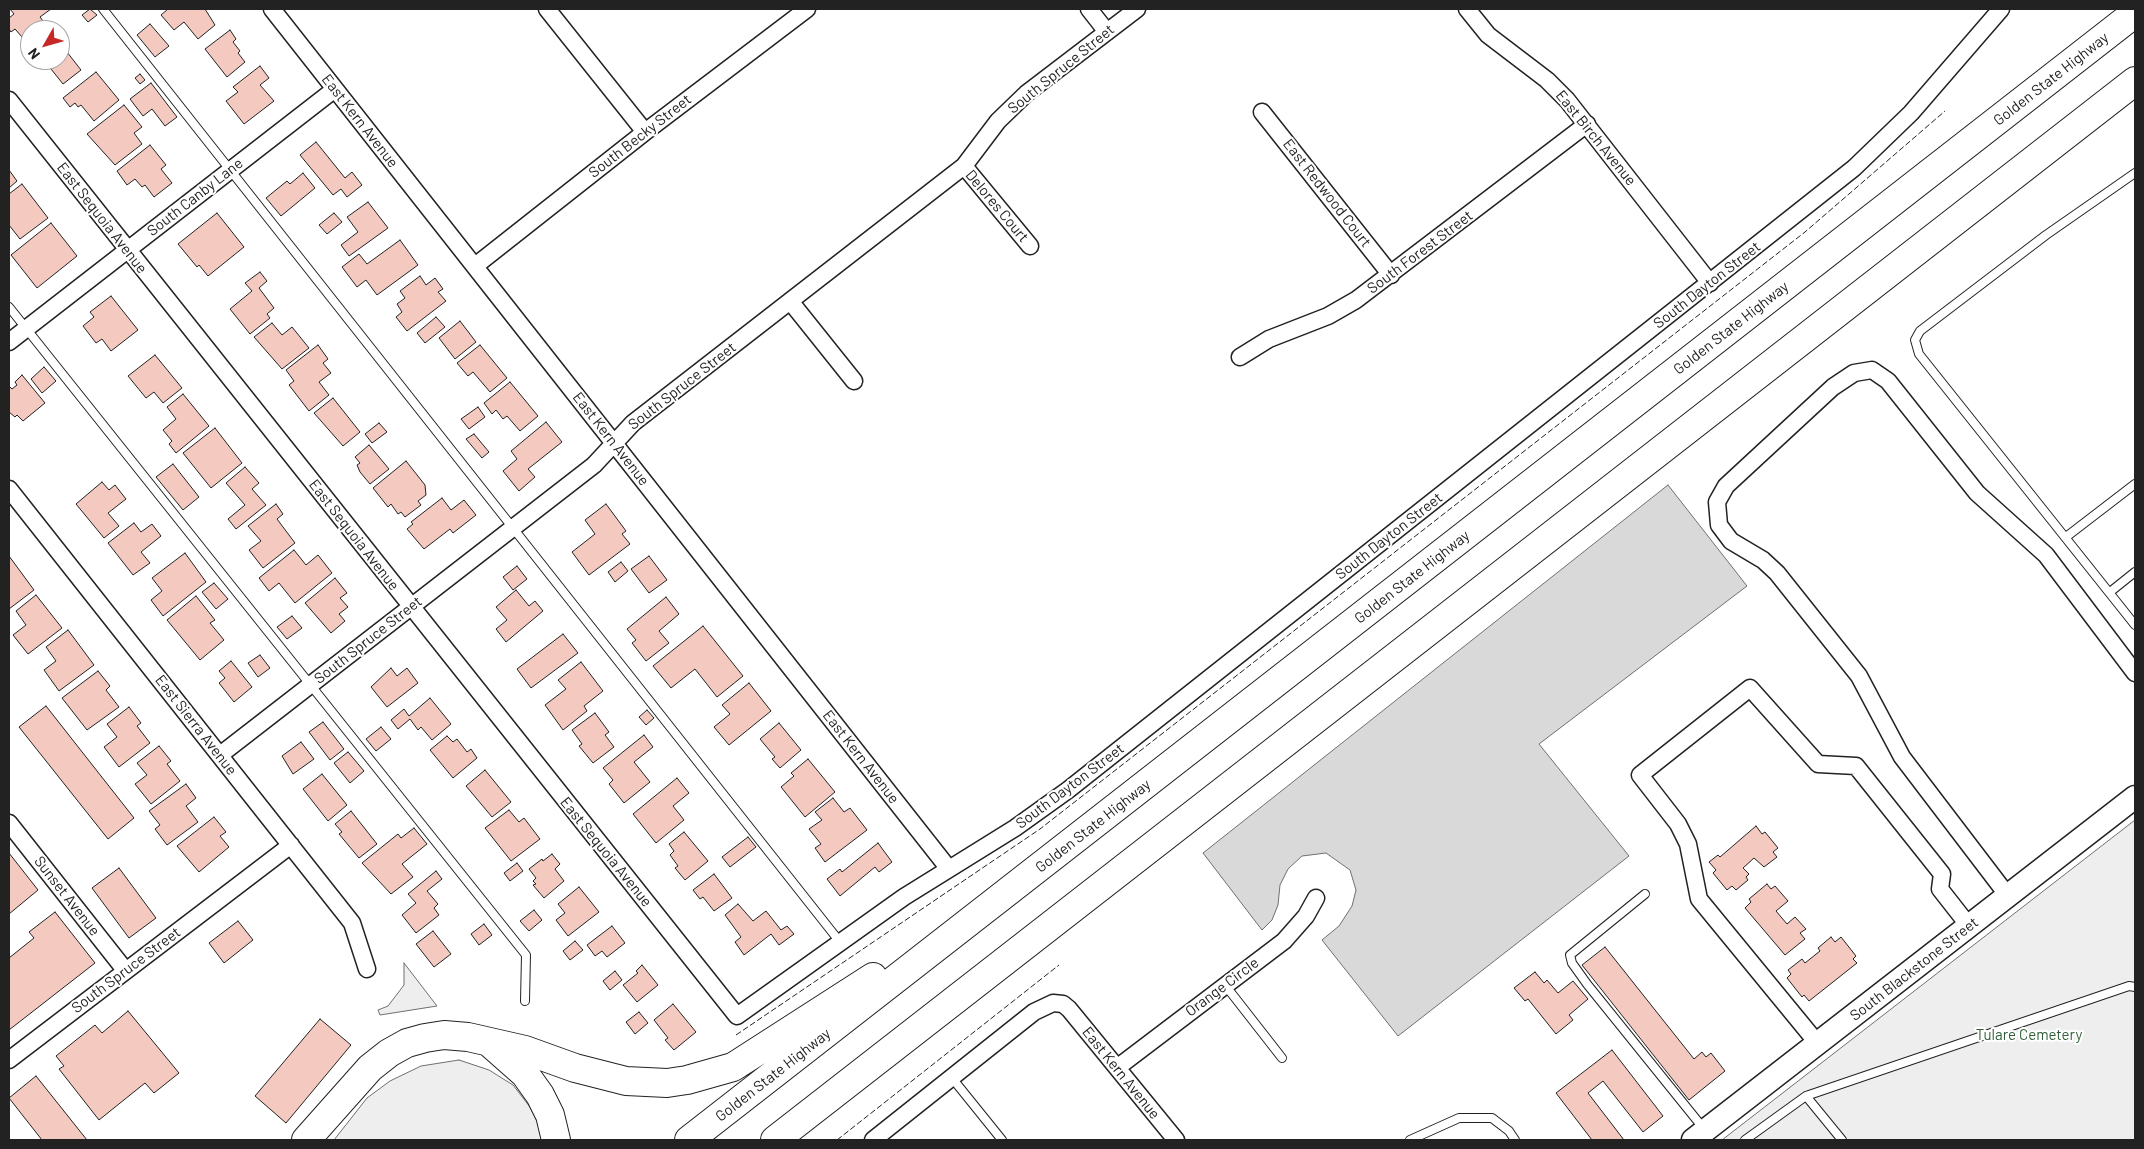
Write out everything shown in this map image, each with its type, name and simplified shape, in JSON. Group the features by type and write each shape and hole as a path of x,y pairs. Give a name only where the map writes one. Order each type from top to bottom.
{"highway":[{"name":"Golden State Highway","path":"689,1140 2135,13"},
{"path":"775,1140 2135,81"},
{"path":"306,1140 370,1068 389,1053 408,1043 444,1035 468,1037 490,1044 525,1050 575,1068 626,1081 667,1083 687,1080 732,1067 867,980 941,944"},
{"path":"490,1044 525,1074 550,1115 556,1140"}],"main road":[{"name":"South Blackstone Street","path":"1699,1136 2135,797"}],"street":[{"name":"East Kern Avenue","path":"272,9 950,869"},
{"path":"547,9 645,132"},
{"name":"South Becky Street","path":"475,266 645,132 807,9"},
{"path":"1089,9 1107,32"},
{"name":"South Spruce Street","path":"220,755 594,465 613,442 633,424 964,166 998,121 1027,93 1137,9"},
{"name":"East Birch Avenue","path":"1467,9 1488,35 1547,80 1587,124 1710,283"},
{"name":"South Dayton Street","path":"737,1016 904,897 1016,828 1068,790 1710,283 1854,168 1911,113 2001,9"},
{"name":"South Canby Lane","path":"9,342 335,89"},
{"name":"East Sequoia Avenue","path":"9,100 737,1016"},
{"name":"East Redwood Court","path":"1262,112 1391,275"},
{"name":"South Forest Street","path":"1240,357 1269,339 1328,316 1356,300 1587,124"},
{"name":"Delores Court","path":"964,166 1030,246"},
{"path":"790,301 854,381"},
{"path":"2008,896 1902,757 1858,676 1777,573 1763,560 1731,541 1720,525 1717,502 1726,486 1833,386 1854,374 1872,370 1888,381 1977,493 2046,555 2135,672"},
{"name":"East Sierra Avenue","path":"9,489 352,923 367,969"},
{"path":"1818,1044 1699,900 1688,844 1678,824 1640,775 1750,688 1818,764 1856,766 1942,874 1940,889 1969,926"},
{"name":"Sunset Avenue","path":"9,822 125,970"},
{"name":"South Spruce Street","path":"9,1060 291,845"},
{"name":"Orange Circle","path":"1118,1067 1284,941 1306,916 1316,898"},
{"name":"East Kern Avenue","path":"873,1140 1034,1012 1053,1003 1063,1004 1069,1009 1176,1140"}],"lane":[{"path":"103,9 840,942"},
{"path":"2135,173 2046,235 1920,331 1914,340 1919,354 2135,625"},
{"path":"9,307 526,955 525,1001"},
{"path":"2066,537 2135,484"},
{"path":"2110,592 2135,572"},
{"path":"1645,894 1570,956 1572,963 1587,984 1699,1136"},
{"path":"1225,985 1282,1058"},
{"path":"1745,1140 1806,1096 2129,986 2135,987"},
{"path":"952,1078 1002,1140"},
{"path":"1806,1096 1842,1140"},
{"path":"1410,1140 1459,1118 1492,1118 1515,1140"}],"green space":[{"name":"Tulare Cemetery","path":"2135,820 2135,1140 1722,1140"},
{"path":"404,963 437,1006 380,1015 378,1010 388,1006 404,985"},
{"path":"459,1060 489,1070 513,1085 530,1107 543,1133 543,1140 334,1140 367,1098 390,1081 421,1066"}],"shaded area":[{"path":"1668,485 1747,586 1539,744 1629,856 1398,1036 1322,940 1339,926 1352,906 1356,890 1350,870 1326,853 1302,856 1288,869 1280,885 1278,905 1272,920 1262,930 1203,853"}],"building":[{"path":"10,9 51,9 40,17 42,20 20,20 20,35 15,29 11,32 9,29 9,18 14,14"},
{"path":"90,9 97,15 88,22 82,15"},
{"path":"168,9 205,9 215,25 198,39 184,22 174,30 161,15"},
{"path":"150,24 169,46 155,57 137,35"},
{"path":"230,30 236,39 233,42 240,51 238,53 245,62 227,77 205,49"},
{"path":"70,56 81,70 63,84 52,70 70,70"},
{"path":"260,66 269,78 260,85 274,101 244,124 226,101 238,92 233,87"},
{"path":"96,72 119,100 94,121 81,105 78,107 75,103 70,107 63,98"},
{"path":"140,74 145,80 140,84 135,78"},
{"path":"151,83 177,117 165,126 152,109 143,116 130,99"},
{"path":"124,105 142,127 134,133 142,144 115,165 87,134"},
{"path":"316,142 345,178 352,172 362,185 347,197 341,189 333,195 300,155"},
{"path":"150,145 166,165 161,169 172,183 154,197 145,185 142,187 135,179 127,185 117,171"},
{"path":"9,170 17,181 9,188"},
{"path":"303,173 315,188 281,216 266,198 287,181 290,184"},
{"path":"22,184 48,218 20,239 9,225 9,194"},
{"path":"368,202 388,228 349,256 341,245 358,232 347,217"},
{"path":"217,213 244,247 208,276 199,265 197,267 178,244"},
{"path":"334,213 342,222 327,234 319,225"},
{"path":"51,223 77,256 37,288 11,255"},
{"path":"400,240 418,265 377,295 366,280 357,287 342,267 359,254 367,264"},
{"path":"260,272 267,281 259,288 274,308 267,314 270,318 250,334 230,309 252,291 245,283"},
{"path":"420,276 426,285 435,278 443,289 438,292 446,301 407,331 396,317 402,312 397,304 405,298 400,291"},
{"path":"111,296 138,330 111,351 102,339 96,343 83,326 94,317 90,312"},
{"path":"436,317 445,327 425,343 417,333"},
{"path":"460,321 476,342 455,359 439,338"},
{"path":"272,323 282,335 292,327 309,348 282,369 254,337"},
{"path":"318,345 328,359 323,363 331,373 319,382 329,395 309,411 289,385 294,381 286,370"},
{"path":"480,345 507,378 490,392 473,372 468,376 457,363"},
{"path":"155,355 182,388 163,403 154,392 146,398 128,376"},
{"path":"44,367 56,381 42,393 31,379"},
{"path":"22,375 45,403 23,421 17,415 15,417 9,412 9,386 12,389 17,385 15,382"},
{"path":"510,382 538,416 520,431 507,416 503,419 496,410 492,414 484,403"},
{"path":"183,394 209,426 176,453 169,444 172,441 163,430 176,419 167,407"},
{"path":"333,398 360,432 343,446 314,413"},
{"path":"478,407 485,417 469,429 461,419"},
{"path":"546,422 562,442 528,469 535,477 519,491 503,471 517,459 511,451"},
{"path":"379,423 387,432 372,443 365,434"},
{"path":"215,428 242,463 211,488 183,453"},
{"path":"474,434 489,452 482,458 466,439"},
{"path":"369,445 389,469 370,484 360,472 357,465 360,463 355,457"},
{"path":"406,461 425,485 426,495 418,501 421,505 405,517 401,512 398,514 391,504 388,507 373,488"},
{"path":"173,464 199,497 183,510 156,477"},
{"path":"245,467 259,483 252,489 266,505 236,529 228,519 245,505 226,483"},
{"path":"102,482 109,490 115,485 126,499 108,513 119,526 104,538 76,504"},
{"path":"442,498 451,510 464,500 476,515 453,533 450,529 424,549 407,529 413,524 411,522"},
{"path":"276,504 283,514 277,519 295,543 263,568 249,550 261,541 248,526"},
{"path":"606,504 626,531 622,534 630,544 589,575 572,552 595,534 585,520"},
{"path":"134,523 141,532 152,524 161,536 141,552 150,563 133,575 108,543"},
{"path":"294,550 306,565 318,555 332,573 295,603 279,583 269,591 259,578"},
{"path":"185,553 206,582 163,616 151,600 162,591 152,578"},
{"path":"9,556 34,590 9,609"},
{"path":"649,556 667,580 649,593 631,569"},
{"path":"621,562 628,571 615,582 608,572"},
{"path":"517,566 527,579 513,590 503,577"},
{"path":"335,578 347,593 340,598 348,607 339,614 345,621 331,633 305,603"},
{"path":"214,583 228,599 216,609 202,592"},
{"path":"516,590 529,606 535,601 543,611 506,642 496,629 507,620 496,607"},
{"path":"36,595 62,628 28,654 13,635 26,625 16,611"},
{"path":"196,596 215,620 210,623 224,640 200,660 167,620"},
{"path":"666,597 679,614 659,631 669,643 646,661 632,643 636,640 627,629"},
{"path":"292,616 302,628 287,639 277,627"},
{"path":"703,626 743,676 717,697 695,669 671,688 653,666"},
{"path":"68,630 94,665 59,691 44,670 56,661 46,647"},
{"path":"563,634 578,653 531,688 517,669"},
{"path":"260,655 270,668 258,677 248,663"},
{"path":"231,661 252,687 234,702 219,683 225,678 219,671"},
{"path":"581,662 603,691 584,706 587,711 563,730 545,705 566,689 558,680"},
{"path":"391,668 397,676 407,668 418,683 387,707 371,687"},
{"path":"98,671 110,686 106,690 119,707 87,730 62,698"},
{"path":"749,683 771,711 729,745 714,727 730,714 722,705"},
{"path":"430,698 451,724 432,740 421,727 418,730 410,719 398,729 391,720 404,709 409,716"},
{"path":"46,706 134,818 108,839 19,727"},
{"path":"129,707 141,723 137,726 150,743 119,767 104,747 117,737 107,724"},
{"path":"647,710 654,718 646,725 639,717"},
{"path":"595,713 609,732 605,735 614,747 593,763 579,746 582,744 572,730"},
{"path":"323,722 344,749 330,760 309,732"},
{"path":"779,723 801,750 780,768 772,759 775,757 760,739"},
{"path":"381,727 391,739 376,751 366,739"},
{"path":"644,735 653,747 634,762 650,782 624,803 609,784 613,780 603,768"},
{"path":"447,736 453,742 457,739 467,752 471,749 477,758 453,778 430,750"},
{"path":"301,742 314,759 293,774 282,756"},
{"path":"159,746 171,761 167,764 180,781 151,804 135,784 147,775 137,763"},
{"path":"348,752 364,771 350,783 334,763"},
{"path":"808,759 835,792 805,817 781,787 794,776 791,773"},
{"path":"485,770 511,802 492,817 466,786"},
{"path":"322,774 347,805 328,821 303,789"},
{"path":"677,778 689,793 673,806 684,820 656,843 633,814"},
{"path":"186,784 196,798 186,806 198,822 167,845 155,829 160,825 149,811"},
{"path":"833,798 844,812 850,808 867,830 825,862 815,848 821,844 809,829 822,820 815,812"},
{"path":"509,810 519,822 524,818 540,839 511,861 485,828"},
{"path":"351,811 377,844 359,858 339,834 342,832 335,824"},
{"path":"214,817 226,832 220,836 229,847 199,872 177,846"},
{"path":"1756,826 1762,834 1765,832 1778,848 1773,852 1777,857 1764,867 1754,858 1743,868 1749,874 1746,877 1748,880 1736,890 1732,886 1727,890 1713,873 1716,870 1709,862 1718,855 1720,857"},
{"path":"414,828 427,844 402,864 413,877 391,894 362,863 398,834 401,838"},
{"path":"684,832 708,861 685,880 675,868 678,866 670,855 674,851 669,844"},
{"path":"748,837 756,847 730,867 722,857"},
{"path":"878,843 892,862 879,872 875,867 840,896 827,879 840,869 842,872"},
{"path":"9,853 38,890 9,914"},
{"path":"552,854 560,864 555,869 564,881 544,898 533,885 536,884 533,881 536,878 529,869"},
{"path":"517,863 523,871 510,881 504,873"},
{"path":"119,868 156,918 129,938 92,888"},
{"path":"436,871 442,879 427,891 438,904 434,908 439,915 416,933 402,915 416,903 408,894"},
{"path":"714,874 732,898 714,911 703,897 700,899 693,890"},
{"path":"1767,884 1771,889 1775,886 1788,901 1776,911 1787,924 1795,917 1806,929 1800,933 1805,939 1785,955 1745,908 1751,902 1749,899"},
{"path":"579,887 599,912 568,936 556,920 565,913 558,904"},
{"path":"738,904 753,921 766,911 781,930 787,926 794,934 779,945 771,934 744,955 735,942 741,937 725,915"},
{"path":"534,910 542,920 529,931 520,921"},
{"path":"55,912 95,963 9,1030 9,958 34,938 29,932"},
{"path":"238,921 253,940 224,963 209,943"},
{"path":"484,924 492,935 479,945 471,934"},
{"path":"612,926 625,943 607,957 602,951 595,956 587,945"},
{"path":"433,931 451,954 434,967 416,944"},
{"path":"1831,937 1835,942 1841,937 1856,956 1853,959 1857,963 1809,1001 1804,995 1802,997 1787,978 1791,974 1788,970 1802,959 1805,963 1820,951 1818,948"},
{"path":"575,941 583,950 570,960 563,951"},
{"path":"1605,947 1694,1059 1702,1052 1706,1057 1711,1053 1725,1071 1689,1100 1582,965"},
{"path":"642,965 658,985 637,1002 623,985 638,973 636,971"},
{"path":"615,971 622,980 610,990 603,981"},
{"path":"1535,972 1544,983 1547,980 1558,993 1573,981 1588,999 1569,1015 1573,1020 1556,1034 1528,999 1525,1001 1514,988"},
{"path":"673,1004 696,1032 674,1050 665,1040 668,1038 654,1020"},
{"path":"128,1011 179,1073 154,1093 145,1083 99,1120 59,1069 64,1066 56,1056 95,1025 102,1033"},
{"path":"639,1012 648,1023 635,1034 626,1022"},
{"path":"320,1019 351,1045 286,1123 255,1096"},
{"path":"1612,1050 1663,1116 1643,1132 1603,1081 1588,1093 1624,1140 1592,1140 1556,1093"},
{"path":"36,1076 87,1140 42,1140 9,1098"}],"fence":[{"path":"736,1035 1040,829 1805,232 1945,111"},
{"path":"837,1140 1059,965"}]}
